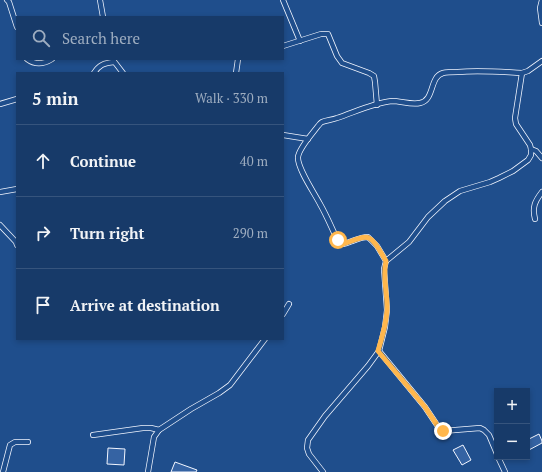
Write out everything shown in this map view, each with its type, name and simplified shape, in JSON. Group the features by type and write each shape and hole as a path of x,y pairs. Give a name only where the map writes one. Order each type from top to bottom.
{"street":[{"path":"7,0 16,24"},
{"path":"100,0 103,16"},
{"path":"283,0 300,41"},
{"path":"542,0 540,8 542,23"},
{"path":"284,46 321,34 328,34 337,56 342,63 374,76 377,105"},
{"path":"28,60 36,64 50,60"},
{"path":"95,72 102,64 113,60 122,72"},
{"path":"236,72 238,60"},
{"path":"386,261 377,246 368,237 363,237 346,244 342,244 338,240 299,164 299,152 320,123 390,102 400,101 418,103 424,101 428,97 434,80 442,74 470,71 522,73 528,71 542,61"},
{"path":"522,73 515,118 516,124 532,149 542,158"},
{"path":"0,104 16,99"},
{"path":"284,135 308,139"},
{"path":"323,472 309,454 307,448 308,440 325,416 368,366 378,351 385,327 387,310 384,269 386,261 408,242 428,217 444,201 460,191 490,182 513,171 528,160 532,149"},
{"path":"0,192 16,189"},
{"path":"535,219 535,203 542,192"},
{"path":"0,225 16,242"},
{"path":"284,312 289,304"},
{"path":"148,472 154,436 159,430 230,385 264,340"},
{"path":"378,351 425,407 439,428 443,431 480,428 489,435 494,447"},
{"path":"93,435 144,428 159,430"},
{"path":"3,472 10,445 15,442 28,442"},
{"path":"499,460 504,472"}],"building":[{"path":"539,434 542,443 530,449 530,438"},
{"path":"463,445 471,460 462,465 453,450"},
{"path":"108,448 125,449 124,465 107,464"},
{"path":"175,462 197,470 196,472 171,472"}],"route":[{"path":"338,240 342,244 346,244 356,239 368,237 377,246 386,261 384,269 387,310 385,327 378,351 425,407 439,428 443,431"}]}
